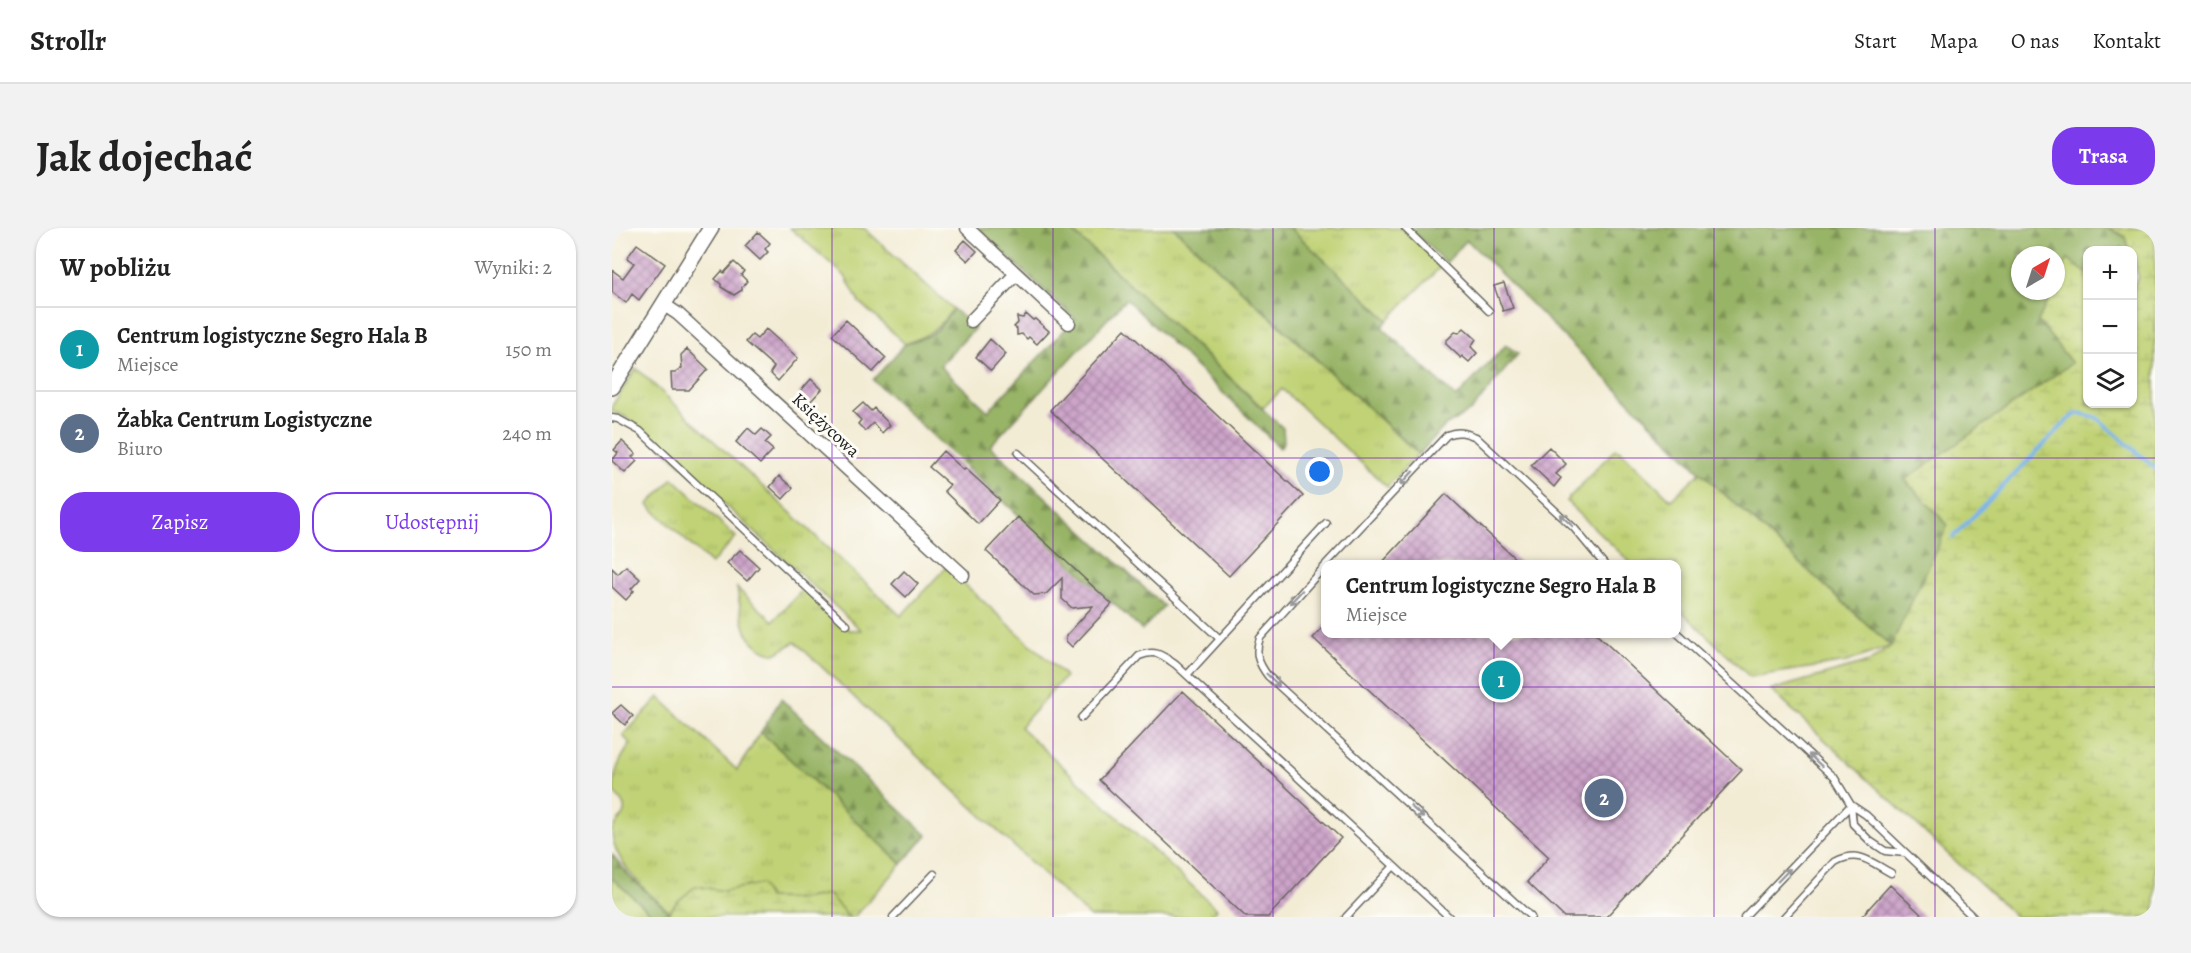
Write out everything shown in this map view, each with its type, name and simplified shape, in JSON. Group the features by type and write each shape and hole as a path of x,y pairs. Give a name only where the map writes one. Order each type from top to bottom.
{"street":[{"path":"612,387 617,369 663,304 711,228"},
{"path":"967,228 1069,323"},
{"path":"971,321 1016,274"},
{"name":"Księżycowa","path":"663,304 678,314 963,575"}],"lane":[{"path":"1405,228 1489,311"},
{"path":"612,418 640,431 847,625"},
{"path":"1331,560 1447,435 1464,432 1476,437 1574,528 1601,560"},
{"path":"1018,453 1220,639"},
{"path":"1187,675 1326,523"},
{"path":"1321,571 1260,638 1257,645 1259,664 1269,676 1531,917"},
{"path":"1681,636 1834,777 1851,805 1866,815 1973,917"},
{"path":"1081,718 1134,660 1152,651 1159,653 1187,675 1449,917"},
{"path":"1851,805 1853,824 1870,841 1885,851 1905,853"},
{"path":"1744,917 1851,805"},
{"path":"1784,917 1836,862 1843,858 1859,856 1891,873"},
{"path":"1346,917 1394,866"},
{"path":"893,917 934,874"}],"green space":[{"path":"790,228 864,228 953,309 932,331 905,344 859,302 845,276"},
{"path":"977,228 1069,228 1283,428 1284,442 1280,448 1126,299 990,446 1164,606 1142,630 873,380 905,344 930,335 939,328 953,309 975,328 940,366 988,411 1075,319"},
{"path":"1069,228 1174,228 1418,454 1387,487 1282,389 1263,408"},
{"path":"1174,228 1290,228 1388,320 1382,327 1456,398 1506,345 1518,354 1471,411 1445,426 1419,454"},
{"path":"1290,228 1402,228 1442,265 1388,320"},
{"path":"1409,228 2109,228 2125,237 2128,246 2083,246 2083,271 2068,259 2065,265 2065,246 2011,246 2011,300 2048,300 2038,321 2072,363 1905,480 1948,525 1891,646 1700,472 1467,240 1446,263"},
{"path":"2109,228 2155,228 2155,917 2016,917 1771,690 1869,662 1891,646 1948,525 1905,480 2072,363 2038,321 2048,300 2065,300 2065,265 2068,259 2083,271 2083,408 2137,408 2137,281 2139,278 2137,246 2128,246 2125,237"},
{"path":"636,368 901,616 946,567 1063,674 1065,677 1020,727 1217,909 1209,917 1090,917 795,642 775,654 755,644 749,637 742,620 737,588 773,621 804,588 849,630 861,630 672,456 627,418 612,411 612,406"},
{"path":"1615,449 1621,451 1671,500 1700,472 1891,646 1847,662 1750,677 1681,611 1681,560 1628,560 1566,501"},
{"path":"673,478 736,537 711,564 648,505"},
{"path":"659,697 737,770 761,732 902,864 854,917 849,917 828,894 802,899 768,898 760,884 723,891 696,886 669,912 642,887 625,866 618,854 612,831 624,811 622,803 614,792 614,779 618,766 631,744 623,736"},
{"path":"781,699 927,835 902,864 761,732"},
{"path":"612,854 630,877 669,912 666,917 655,917 612,878"},
{"path":"612,878 655,917 612,917"},
{"path":"761,884 768,898 802,899 828,894 849,917 666,917 677,902 696,886 723,891"}],"building":[{"path":"758,232 770,243 765,249 768,252 760,260 745,246"},
{"path":"965,240 977,251 968,261 956,250"},
{"path":"637,244 665,264 639,300 632,294 626,303 612,292 612,270 623,278 634,263 627,258"},
{"path":"734,262 744,271 741,275 747,281 742,290 734,295 721,287 715,279"},
{"path":"1504,283 1513,308 1503,311 1494,286"},
{"path":"1026,314 1049,331 1037,344 1029,337 1027,339 1022,334 1017,335 1017,329 1014,327 1018,323 1017,317 1023,318"},
{"path":"846,320 886,358 873,372 832,335"},
{"path":"1464,328 1476,339 1471,347 1477,353 1469,362 1446,344 1455,332 1459,333"},
{"path":"766,329 798,358 778,381 770,373 774,367 746,342 752,335 757,339"},
{"path":"1125,329 1303,496 1229,576 1050,410"},
{"path":"990,339 1006,354 991,371 976,357"},
{"path":"687,349 708,369 689,390 672,390 671,373 682,368 681,355"},
{"path":"811,379 822,389 810,402 799,393"},
{"path":"863,403 871,411 874,408 890,425 882,433 873,423 865,431 858,424 861,420 853,412"},
{"path":"748,428 756,435 762,429 771,437 765,443 773,450 760,464 736,442"},
{"path":"622,441 636,454 632,457 637,461 625,473 612,461 618,453 614,450"},
{"path":"1549,447 1566,464 1556,474 1561,478 1554,487 1531,465"},
{"path":"943,451 1000,500 978,524 944,491 950,485 929,467"},
{"path":"779,476 793,488 783,499 770,487"},
{"path":"1446,494 1517,560 1385,560"},
{"path":"1018,517 1112,604 1072,647 1066,641 1066,636 1093,606 1072,608 1062,599 1062,578 1046,594 1034,595 986,551"},
{"path":"740,550 759,567 747,581 727,563"},
{"path":"626,566 640,579 631,589 634,591 626,600 612,587 612,568 618,574"},
{"path":"904,571 918,584 906,597 892,584"},
{"path":"1321,629 1321,638 1600,638 1742,770 1606,917 1564,917 1527,882 1549,857 1313,638"},
{"path":"1183,691 1341,838 1268,917 1246,917 1099,780"},
{"path":"621,705 633,716 625,725 612,713"},
{"path":"1890,885 1924,917 1861,917"}],"waterway":[{"path":"1953,537 2068,420 2078,413 2096,417 2155,468"}],"place":[{"name":"Centrum logistyczne Segro Hala B","path":"1501,680"},
{"name":"Żabka Centrum Logistyczne","path":"1604,798"}]}
